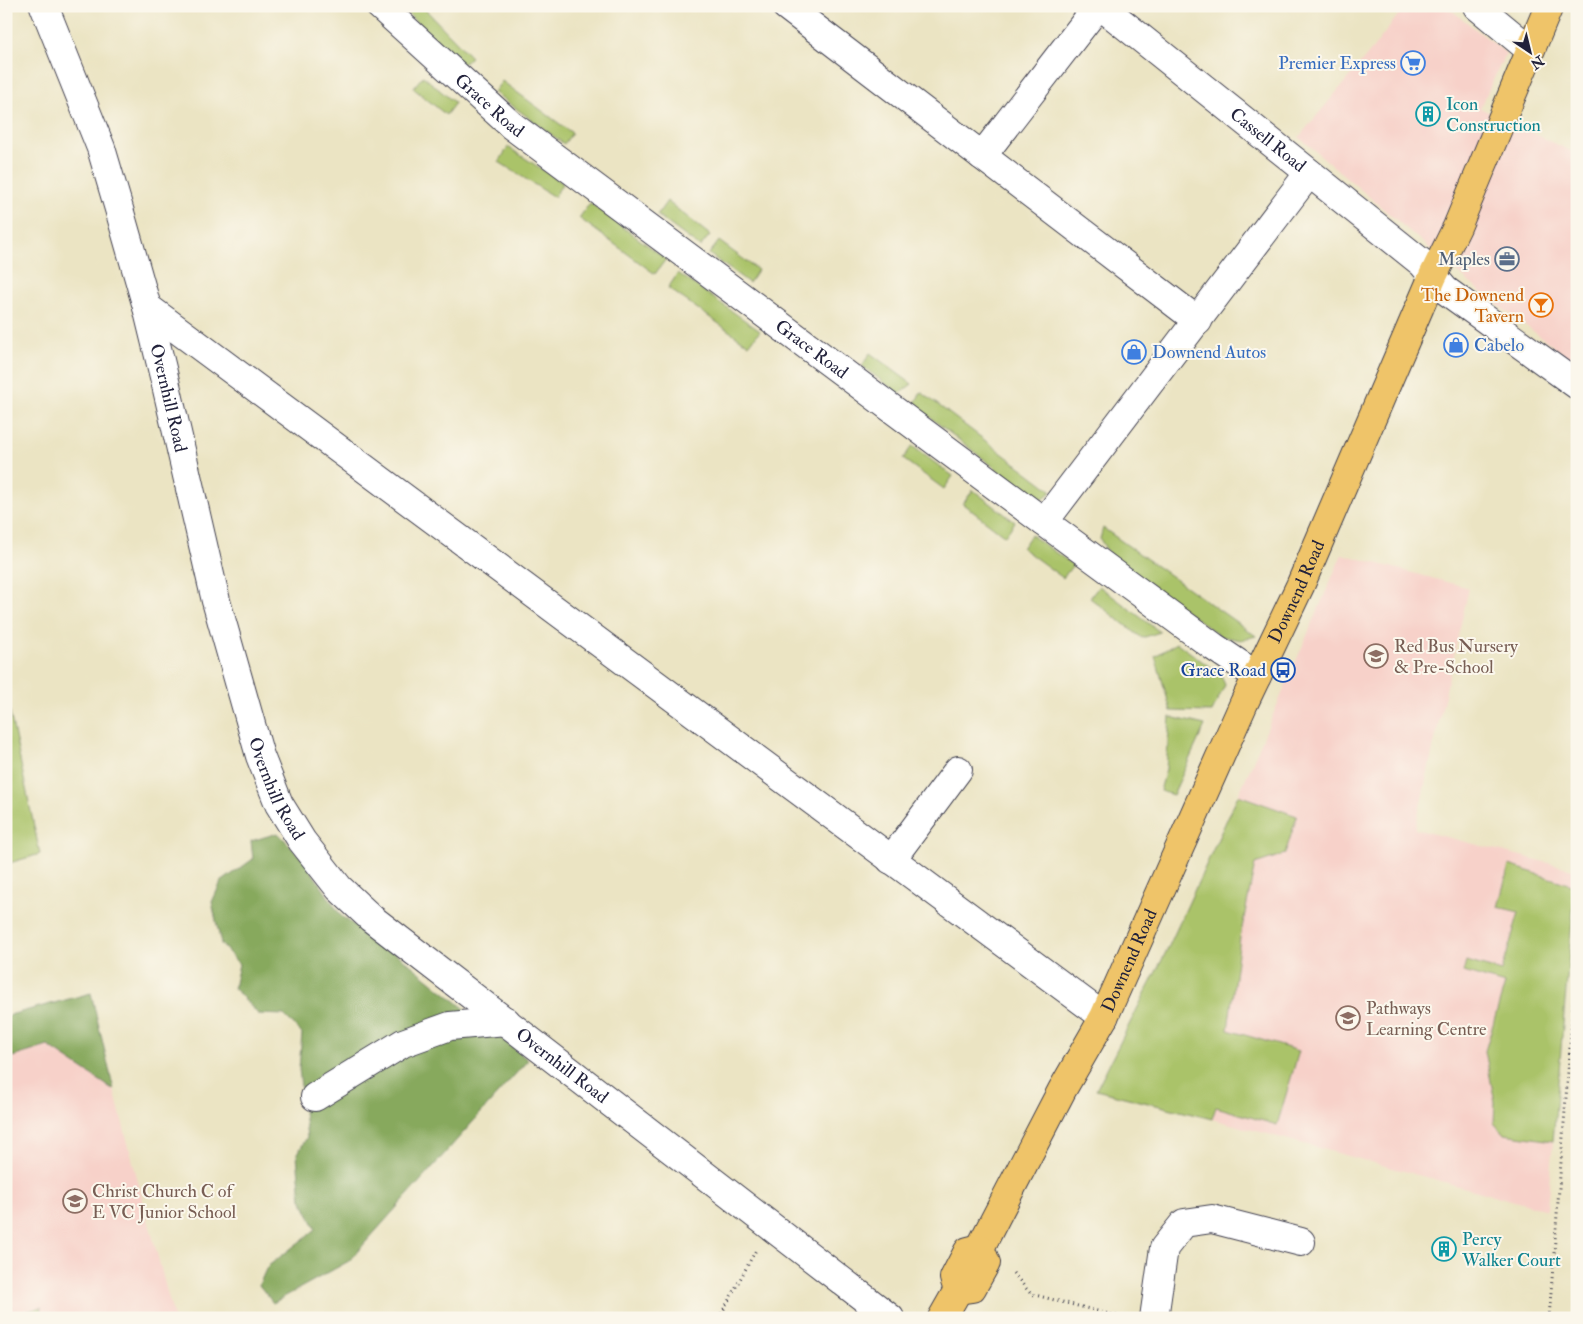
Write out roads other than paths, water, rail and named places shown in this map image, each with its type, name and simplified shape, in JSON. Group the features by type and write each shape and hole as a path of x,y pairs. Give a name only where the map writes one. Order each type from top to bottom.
{"main road":[{"name":"Downend Road","path":"942,1318 958,1290 954,1278 961,1264 968,1251 980,1248 1062,1090 1104,1017 1257,676 1300,586 1433,276 1457,226 1529,49 1549,6"}],"street":[{"name":"Overnhill Road","path":"44,6 102,148 147,307 216,602 260,756 279,804 302,841 323,869 358,906 890,1318"},
{"name":"Grace Road","path":"380,6 511,125 1044,522 1214,647 1257,676"},
{"path":"786,6 1198,321"},
{"path":"982,156 1100,6"},
{"name":"Cassell Road","path":"1100,6 1422,264 1445,290 1577,385"},
{"path":"1477,6 1529,49"},
{"path":"1044,522 1309,173"},
{"path":"147,307 1104,1017"},
{"path":"891,860 958,770"},
{"path":"315,1097 403,1043 450,1026 506,1022"},
{"path":"1154,1318 1164,1248 1184,1223 1212,1219 1301,1242"}],"place":[{"name":"Premier Express","path":"1413,63"},
{"name":"Icon Construction","path":"1428,114"},
{"name":"Maples","path":"1507,259"},
{"name":"The Downend Tavern","path":"1541,305"},
{"name":"Cabelo","path":"1456,345"},
{"name":"Downend Autos","path":"1134,352"},
{"name":"Red Bus Nursery & Pre-School","path":"1376,656"},
{"name":"Grace Road","path":"1283,670"},
{"name":"Pathways Learning Centre","path":"1348,1018"},
{"name":"Christ Church C of E VC Junior School","path":"75,1201"},
{"name":"Percy Walker Court","path":"1444,1249"}]}
